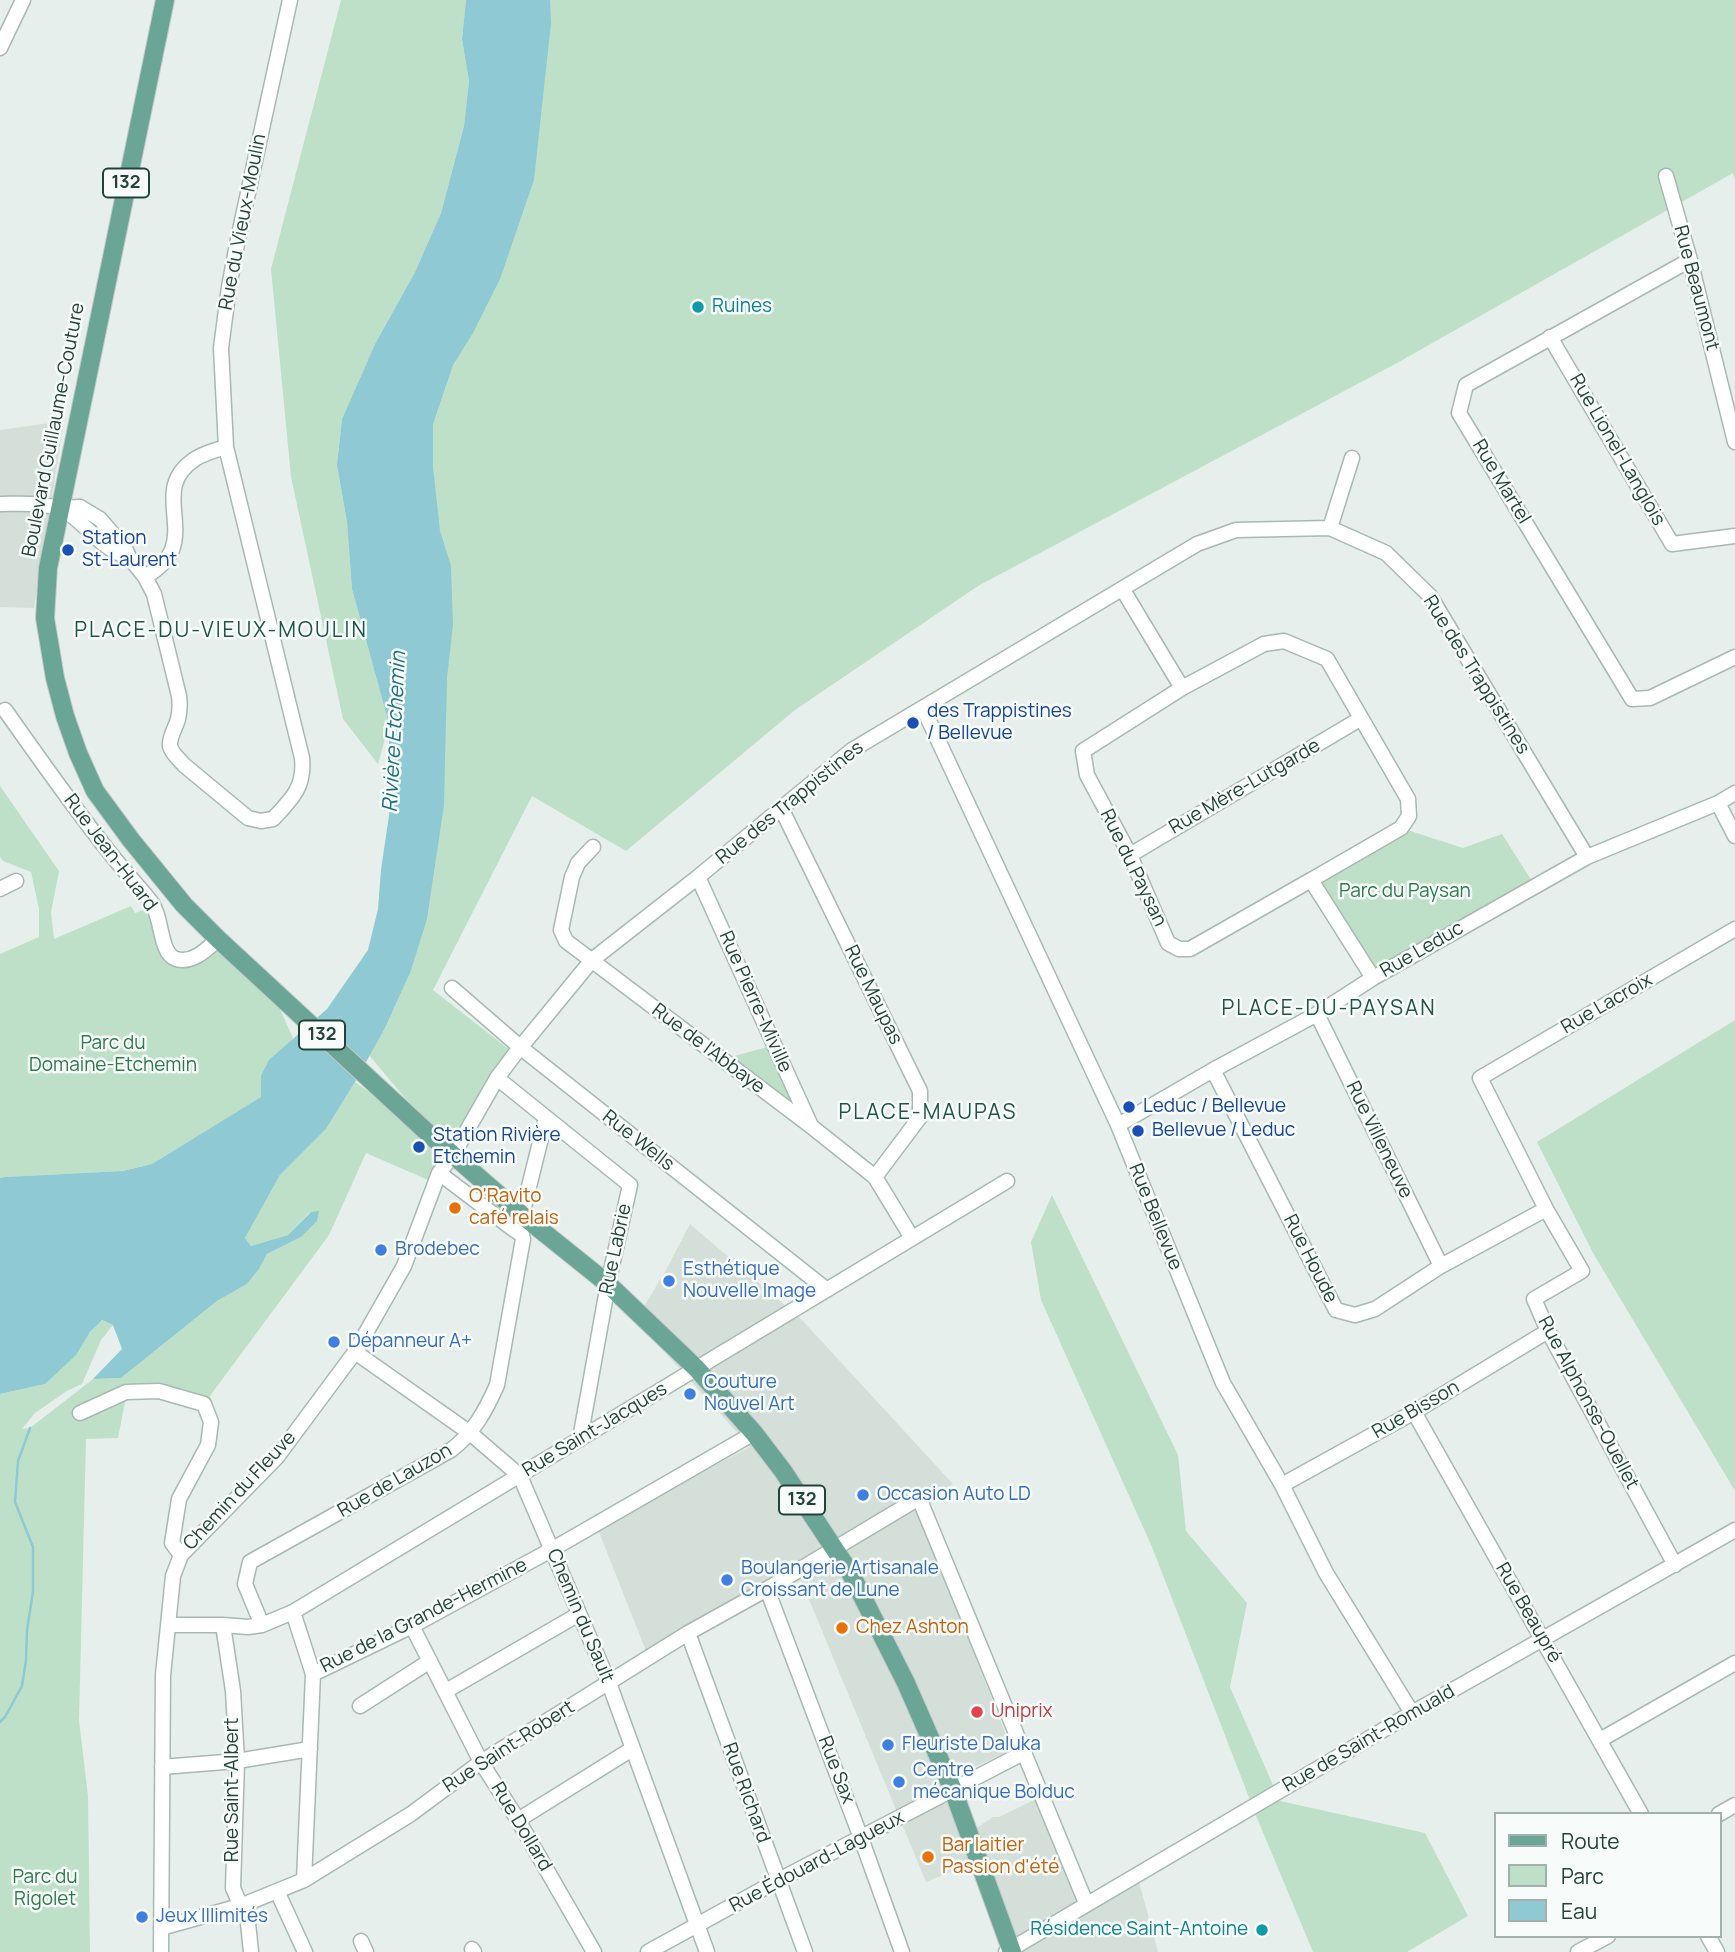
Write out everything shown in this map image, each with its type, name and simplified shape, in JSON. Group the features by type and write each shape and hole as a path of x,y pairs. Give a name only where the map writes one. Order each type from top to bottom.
{"main road":[{"name":"Boulevard Guillaume-Couture","path":"164,0 58,508 48,568 45,618 55,678 78,754 95,791 131,841 184,905 453,1155 608,1284 697,1369 754,1433 783,1471 851,1574 906,1683 953,1790 1009,1951"}],"street":[{"path":"0,48 23,0"},
{"name":"Rue du Vieux-Moulin","path":"0,504 80,507 106,524 145,577 154,594 180,707 170,741 171,750 184,765 248,818 261,821 274,819 300,786 303,778 302,758 226,447 220,348 238,239 290,0"},
{"name":"Rue Beaumont","path":"1666,176 1690,260 1735,442"},
{"name":"Rue Martel","path":"1690,260 1466,385 1460,413 1632,699 1650,698 1735,657"},
{"name":"Rue Lionel-Langlois","path":"1550,337 1672,544 1735,536"},
{"path":"145,577 169,557 173,548 173,497 179,475 199,456 226,447"},
{"path":"1330,528 1352,458"},
{"name":"Rue des Trappistines","path":"453,1155 497,1078 592,960 852,750 1197,544 1236,530 1330,528 1386,553 1430,597 1587,857"},
{"path":"1123,590 1182,688"},
{"name":"Rue du Paysan","path":"1284,641 1327,659 1408,799 1409,816 1401,828 1190,949 1179,949 1168,943 1130,855 1087,775 1083,751 1182,688 1264,644 1284,641"},
{"name":"Rue Bellevue","path":"923,708 1118,1125 1223,1382 1282,1485 1326,1573 1412,1713"},
{"name":"Rue Jean-Huard","path":"5,710 72,804 154,906 168,953 178,960 191,959 218,939"},
{"name":"Rue Mère-Lutgarde","path":"1130,855 1360,719"},
{"name":"Rue Leduc","path":"1118,1125 1317,1014 1373,978 1587,857 1718,803 1735,793"},
{"path":"1718,803 1735,836"},
{"name":"Rue Maupas","path":"781,808 920,1091 920,1117 875,1177"},
{"name":"Rue de l'Abbaye","path":"593,847 578,863 572,877 561,930 566,941 875,1177 912,1238"},
{"name":"Rue Pierre-Miville","path":"698,877 812,1128"},
{"path":"1311,880 1373,978"},
{"path":"0,890 16,881"},
{"name":"Rue Lacroix","path":"1480,1078 1735,929"},
{"name":"Rue Wells","path":"452,988 520,1047 827,1290"},
{"name":"Rue Villeneuve","path":"1317,1014 1441,1266"},
{"name":"Rue Houde","path":"1213,1070 1336,1310 1355,1315 1375,1309 1441,1266 1546,1209"},
{"name":"Rue Labrie","path":"497,1078 630,1185 608,1284 580,1439"},
{"name":"Rue Alphonse-Ouellet","path":"1480,1078 1546,1209 1582,1271 1534,1299 1548,1331 1675,1564"},
{"path":"522,1215 546,1118"},
{"name":"Chemin du Fleuve","path":"161,1952 163,1675 173,1576 181,1555 277,1457 355,1352 404,1266 439,1173 453,1155"},
{"name":"Rue de Lauzon","path":"262,1625 245,1584 250,1562 451,1450 470,1433 497,1385 523,1239 439,1173"},
{"name":"Rue Saint-Jacques","path":"168,1625 248,1627 262,1625 293,1612 1007,1181"},
{"name":"Rue Bisson","path":"1282,1485 1414,1412 1548,1331"},
{"name":"Chemin du Sault","path":"355,1352 470,1433 520,1476 609,1684 707,1952"},
{"path":"80,1413 126,1392 159,1391 204,1404 212,1422 208,1445 179,1499 175,1521 172,1543 181,1555"},
{"name":"Rue Beaupré","path":"1414,1412 1640,1812"},
{"name":"Rue de la Grande-Hermine","path":"313,1674 412,1626 551,1550 754,1433"},
{"name":"Rue Saint-Robert","path":"161,1928 240,1906 304,1880 411,1814 481,1762 688,1633 919,1498 1025,1752"},
{"name":"Rue de Saint-Romuald","path":"1009,1951 1086,1903 1412,1713 1735,1530"},
{"name":"Rue Sax","path":"767,1589 862,1838 902,1952"},
{"path":"293,1612 313,1674 304,1880"},
{"path":"446,1691 579,1614"},
{"name":"Rue Saint-Albert","path":"223,1625 233,1691 237,1761 233,1888 248,1923 251,1952"},
{"name":"Rue Dollard","path":"412,1626 481,1762 594,1952"},
{"name":"Rue Richard","path":"688,1633 805,1952"},
{"path":"360,1706 430,1661"},
{"path":"1600,1740 1735,1663"},
{"path":"162,1767 237,1761 310,1749"},
{"path":"517,1820 632,1749"},
{"path":"1025,1752 1086,1903"},
{"name":"Rue Édouard-Lagueux","path":"648,1952 779,1880 1025,1752"},
{"path":"277,1891 305,1952"},
{"path":"1578,1952 1604,1938"}],"shaded area":[{"path":"64,421 34,608 0,607 0,430"},
{"path":"690,1224 802,1320 953,1484 919,1514 1012,1750 943,1781 967,1834 993,1817 999,1817 1040,1797 1092,1909 1139,1882 1158,1952 1001,1952 972,1863 926,1882 801,1580 650,1661 597,1527 750,1447 636,1320"}],"green space":[{"path":"341,0 466,0 462,39 469,81 464,126 441,213 415,272 375,344 342,419 337,465 347,522 352,589 389,724 378,764 343,719 291,477 271,269"},
{"name":"Parc du Rigolet","path":"509,0 1735,0 1735,180 1733,173 1397,363 978,586 795,710 626,851 532,796 433,990 515,1054 435,1183 366,1153 329,1235 204,1404 127,1392 118,1438 86,1439 79,1720 88,1796 90,1952 0,1952 0,1394 45,1384 101,1320 113,1325 101,1340 82,1384 35,1413 22,1429 30,1428 93,1379 121,1378 217,1301 247,1284 267,1254 301,1237 310,1212 288,1235 251,1246 245,1238 280,1175 326,1129 355,1082 450,1152 369,1055 385,1028 410,973 411,842 391,490"},
{"name":"Parc du Domaine-Etchemin","path":"0,786 59,871 51,912 54,939 131,906 135,913 154,906 164,944 191,959 213,935 271,989 293,1038 262,1097 152,1164 123,1171 0,1178 0,954 39,937 39,909 31,872 3,861 0,857"},
{"name":"Parc du Paysan","path":"1401,828 1463,848 1502,834 1535,886 1373,978 1311,880"},
{"path":"1735,1020 1735,1491 1593,1253 1537,1142"},
{"path":"775,1045 812,1127 723,1059"},
{"path":"1052,1195 1178,1455 1186,1531 1247,1603 1230,1687 1280,1801 1425,1833 1468,1916 1407,1952 1313,1952 1257,1818 1152,1547 1041,1300 1031,1242"}],"water":[{"name":"Rivière Etchemin","path":"466,0 550,0 551,23 534,180 500,279 473,333 453,365 433,424 433,467 440,531 451,566 453,625 447,678 444,805 427,919 410,973 385,1028 326,1129 280,1175 245,1238 251,1246 288,1235 311,1212 319,1211 317,1221 301,1237 267,1254 247,1284 217,1301 121,1378 93,1379 122,1349 113,1325 102,1320 90,1332 76,1355 45,1384 0,1394 0,1178 123,1171 152,1164 261,1097 261,1076 269,1060 327,1009 368,950 378,909 392,795 389,776 389,724 352,589 347,522 337,465 342,419 375,344 415,272 441,213 464,126 469,81 462,39"}],"waterway":[{"path":"0,1722 22,1686 33,1592 33,1547 15,1502 18,1461 30,1428"}],"place":[{"name":"Ruines","path":"698,307"},
{"name":"Station St-Laurent","path":"68,550"},
{"name":"des Trappistines / Bellevue","path":"913,723"},
{"name":"Leduc / Bellevue","path":"1129,1107"},
{"name":"Bellevue / Leduc","path":"1138,1131"},
{"name":"Station Rivière Etchemin","path":"419,1147"},
{"name":"O'Ravito café relais","path":"455,1208"},
{"name":"Brodebec","path":"381,1250"},
{"name":"Esthétique Nouvelle Image","path":"669,1281"},
{"name":"Dépanneur A+","path":"334,1342"},
{"name":"Couture Nouvel Art","path":"690,1394"},
{"name":"Occasion Auto LD","path":"863,1495"},
{"name":"Boulangerie Artisanale Croissant de Lune","path":"727,1580"},
{"name":"Chez Ashton","path":"842,1628"},
{"name":"Uniprix","path":"977,1712"},
{"name":"Fleuriste Daluka","path":"888,1745"},
{"name":"Centre mécanique Bolduc","path":"899,1782"},
{"name":"Bar laitier Passion d'été","path":"928,1857"},
{"name":"Jeux Illimités","path":"142,1917"},
{"name":"Résidence Saint-Antoine","path":"1262,1930"}],"district":[{"name":"PLACE-DU-VIEUX-MOULIN","path":"221,631"},
{"name":"PLACE-DU-PAYSAN","path":"1329,1009"},
{"name":"PLACE-MAUPAS","path":"928,1113"}]}
